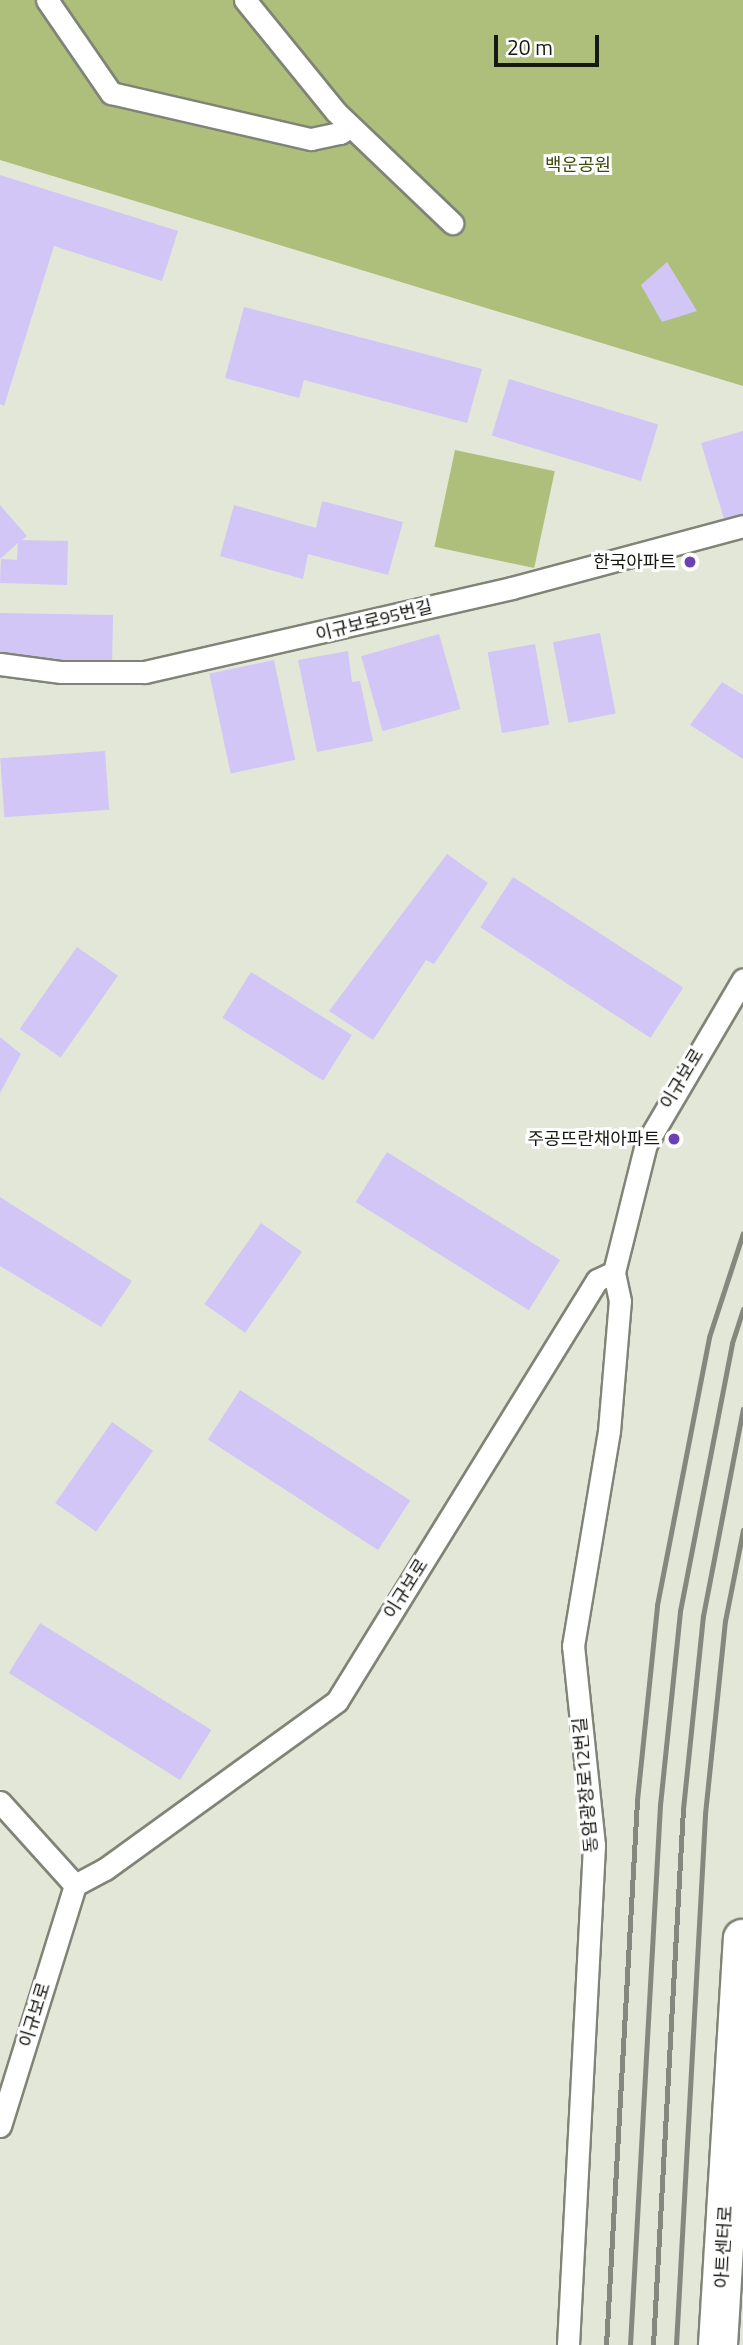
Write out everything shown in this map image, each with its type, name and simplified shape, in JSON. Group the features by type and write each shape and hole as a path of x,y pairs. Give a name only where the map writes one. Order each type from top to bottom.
{"street":[{"name":"아트센터로","path":"718,2345 742,1945"}],"lane":[{"path":"47,0 111,93 311,139 340,134 350,127"},
{"path":"245,0 350,127 452,223"},
{"name":"이규보로95번길","path":"0,664 61,672 145,672 512,588 743,526"},
{"name":"이규보로","path":"0,2126 75,1885 106,1869 337,1701 597,1280 614,1272 646,1144 743,979"},
{"name":"동암광장로12번길","path":"568,2345 594,1845 573,1646 609,1431 620,1301 614,1272"},
{"path":"0,1802 75,1885"}],"green space":[{"name":"백운공원","path":"0,0 743,0 743,386 0,160"},
{"path":"455,450 555,471 534,568 434,547"}],"building":[{"path":"0,175 178,231 162,281 54,246 4,406 0,404"},
{"path":"667,262 697,311 662,322 641,285"},
{"path":"244,307 482,369 467,423 304,380 299,398 225,378"},
{"path":"509,379 658,425 641,481 492,435"},
{"path":"743,431 743,516 725,522 701,443"},
{"path":"322,501 403,522 388,575 308,554 303,579 220,556 234,505 316,528"},
{"path":"0,505 27,536 22,540 68,541 67,585 0,583 1,559 17,560 18,543 0,559"},
{"path":"0,613 113,615 112,668 0,658"},
{"path":"600,633 616,713 569,723 553,642"},
{"path":"439,634 460,709 383,731 361,656"},
{"path":"535,644 549,725 502,733 488,652"},
{"path":"348,651 352,682 360,681 373,741 317,752 298,660"},
{"path":"274,660 295,760 231,773 209,674"},
{"path":"722,682 743,695 743,759 690,725"},
{"path":"105,751 109,810 4,817 0,758"},
{"path":"447,854 488,883 434,964 426,960 373,1040 329,1011"},
{"path":"513,877 683,988 651,1038 480,927"},
{"path":"77,947 118,976 61,1058 20,1029"},
{"path":"251,972 352,1035 323,1081 222,1018"},
{"path":"0,1037 21,1054 0,1093"},
{"path":"387,1152 560,1260 529,1310 356,1202"},
{"path":"0,1197 132,1281 101,1327 0,1266"},
{"path":"261,1223 302,1252 245,1333 204,1304"},
{"path":"240,1390 410,1501 378,1550 208,1439"},
{"path":"112,1422 153,1451 96,1532 55,1503"},
{"path":"40,1623 211,1730 180,1780 9,1673"}],"railway":[{"path":"606,2345 637,1800 657,1605 709,1337 743,1233"},
{"path":"630,2345 660,1805 680,1611 732,1343 743,1309"},
{"path":"653,2345 683,1809 703,1616 743,1409"},
{"path":"676,2345 705,1814 725,1621 743,1530"}],"place":[{"name":"한국아파트","path":"690,562"},
{"name":"주공뜨란채아파트","path":"674,1139"}]}
